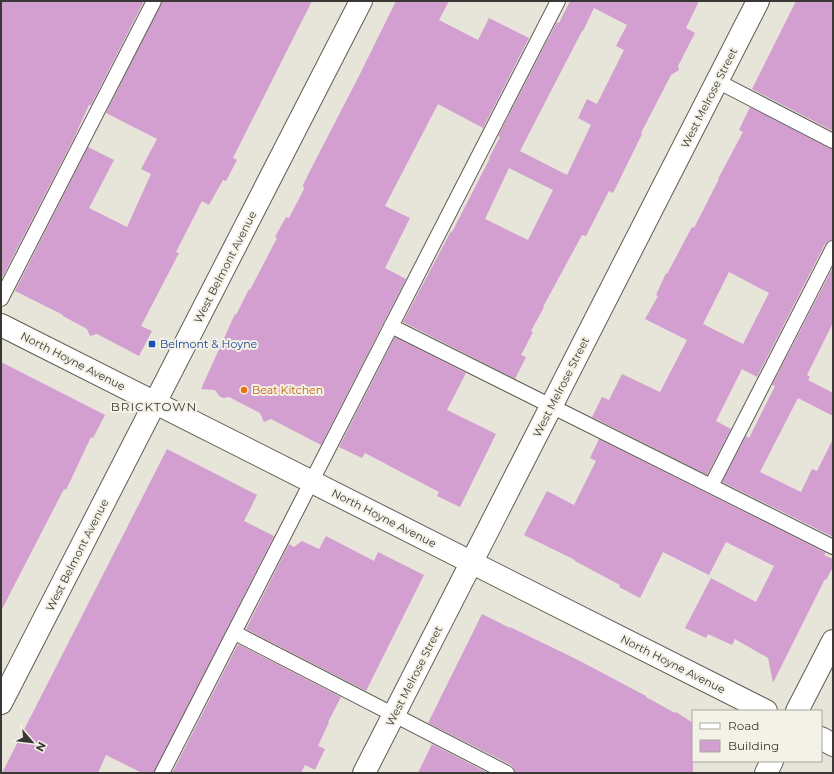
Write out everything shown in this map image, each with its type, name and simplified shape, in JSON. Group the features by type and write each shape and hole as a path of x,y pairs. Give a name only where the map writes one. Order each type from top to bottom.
{"street":[{"name":"West Belmont Avenue","path":"1,703 361,1"},
{"name":"West Melrose Street","path":"364,773 758,1"},
{"name":"North Hoyne Avenue","path":"3,329 155,402 764,710"},
{"path":"798,710 833,641"},
{"path":"822,739 833,745"},
{"path":"766,773 772,762"}],"lane":[{"path":"1,299 154,1"},
{"path":"162,773 558,1"},
{"path":"717,81 833,141"},
{"path":"711,486 833,248"},
{"path":"392,326 833,547"},
{"path":"234,633 507,773"}],"building":[{"path":"1,1 144,1 91,105 89,105 73,140 1,280"},
{"path":"162,1 312,1 233,158 237,160 226,181 223,180 209,205 202,201 176,252 179,253 141,326 152,331 139,356 97,334 90,336 87,329 15,291 88,147 114,160 89,208 127,227 151,174 141,169 157,139 106,113"},
{"path":"396,1 449,1 439,20 478,40 489,18 529,38 483,128 438,104 385,206 410,218 385,268 406,279 321,445 271,419 264,422 260,413 229,397 223,398 219,396 215,390 201,389 235,314 236,315 249,289 250,290 277,238 275,237 286,217 289,218 304,189 303,185"},
{"path":"570,1 699,1 686,28 695,33 678,66 679,70 671,75 641,133 642,134 613,193 609,191 586,236 582,235 543,307 531,331 533,332 521,355 526,357 515,379 403,322 490,158 500,137 498,136 557,22 559,23","holes":["594,8 627,25 616,46 624,50 597,104 587,99 578,118 591,125 567,175 520,151","509,168 553,190 528,240 485,219"]},
{"path":"796,1 833,1 833,131 752,89"},
{"path":"750,107 833,149 833,240 825,244 757,377 742,369 716,421 731,429 707,475 592,417 602,397 609,400 622,374 660,392 687,340 645,319 658,296 656,295 666,273 667,274 692,227 694,228 743,132 739,130","holes":["729,272 769,293 743,344 703,324"]},
{"path":"833,267 833,323 807,375 810,377 808,380 833,393 833,416 798,398 760,472 801,492 812,469 817,471 833,439 833,537 722,482 746,436 749,438 775,386 772,385"},
{"path":"395,337 466,373 447,410 496,434 460,507 437,496 439,492 365,453 362,458 339,447"},
{"path":"1,362 105,415 93,438 91,437 66,490 64,489 1,611"},
{"path":"599,439 826,553 824,555 833,559 833,567 826,580 825,579 773,683 768,658 735,639 732,645 708,634 706,638 685,628 711,578 756,602 774,566 726,542 709,575 663,552 640,598 575,560 524,535 547,491 574,505 596,461 590,458"},
{"path":"167,449 257,495 244,521 274,536 154,773 142,773 106,755 98,773 2,773"},
{"path":"326,536 374,561 378,552 424,575 366,691 246,629 289,544 294,547 302,541 319,549"},
{"path":"482,614 578,660 675,713 676,712 692,722 693,773 515,773 511,765 428,723"},
{"path":"238,644 341,697 318,746 325,749 315,770 305,765 301,773 172,773"},
{"path":"432,744 488,773 418,773"}],"place":[{"name":"Belmont & Hoyne","path":"152,344"},
{"name":"Beat Kitchen","path":"244,390"}],"district":[{"name":"BRICKTOWN","path":"154,406"}]}
